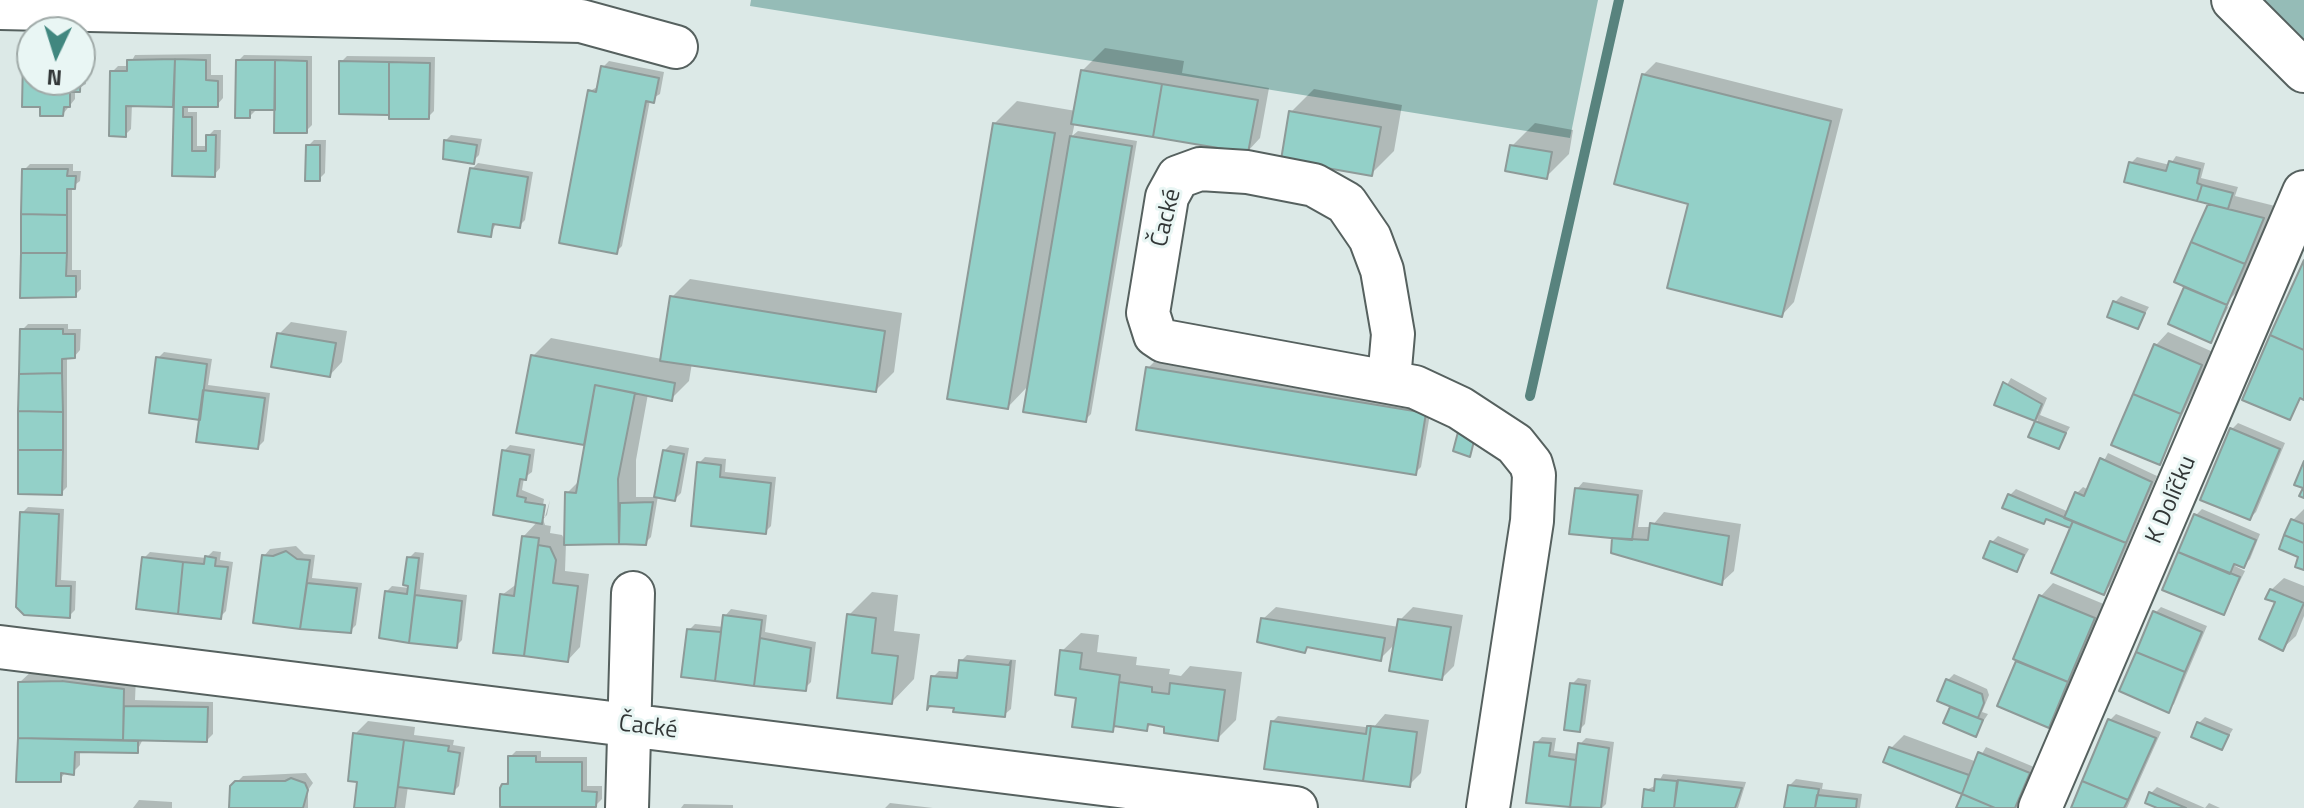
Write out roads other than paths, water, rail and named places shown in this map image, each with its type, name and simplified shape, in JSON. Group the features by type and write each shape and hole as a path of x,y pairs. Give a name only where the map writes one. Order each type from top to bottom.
{"street":[{"path":"2233,0 2304,71"},
{"path":"0,8 581,21 676,47"},
{"name":"Čacké","path":"1389,380 1393,334 1382,270 1370,238 1346,203 1314,185 1247,172 1200,169 1178,177 1167,197 1148,313 1155,335 1178,344 1415,387 1448,402 1515,444 1525,454 1534,475 1530,533 1488,808"},
{"name":"K Dolíčku","path":"2040,808 2304,192"},
{"path":"627,808 633,593"},
{"name":"Čacké","path":"0,647 1296,808"}],"waterway":[{"path":"1530,396 1619,0"}]}
